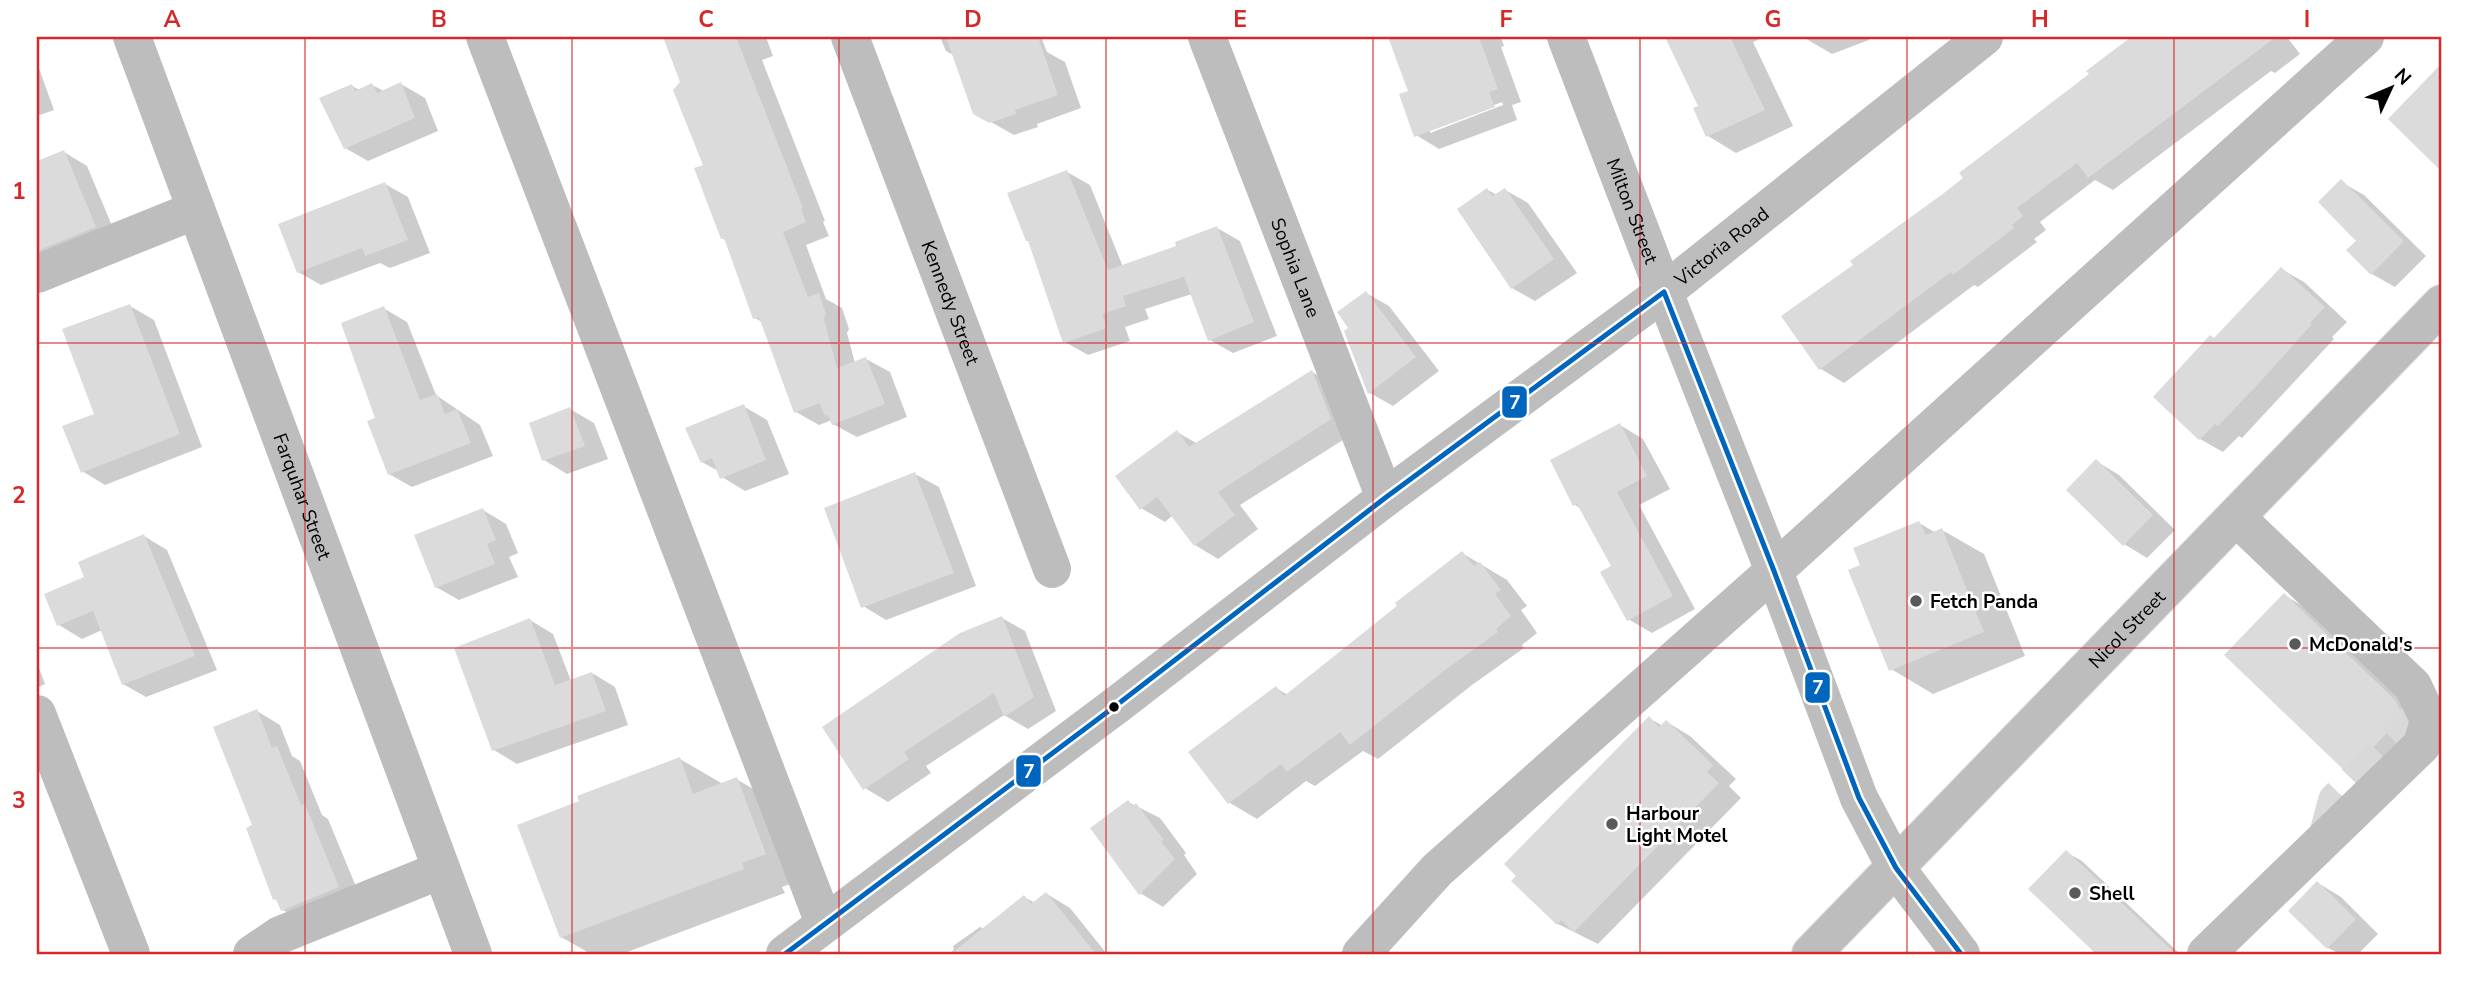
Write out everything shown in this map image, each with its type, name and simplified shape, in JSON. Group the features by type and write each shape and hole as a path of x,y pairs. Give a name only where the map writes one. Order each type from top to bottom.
{"main road":[{"name":"Farquhar Street","path":"132,37 473,954"},
{"path":"485,37 824,923"},
{"name":"Kennedy Street","path":"850,37 1052,569"},
{"name":"Sophia Lane","path":"1208,37 1385,498"},
{"name":"Milton Street","path":"1566,37 1774,571 1859,798 1896,868 1961,954"},
{"path":"1361,954 1437,870 1774,571 2365,37"},
{"name":"Victoria Road","path":"785,954 1118,704 1385,498 1664,292 1967,43"},
{"path":"37,274 196,210"},
{"name":"Nicol Street","path":"1811,954 2442,304"},
{"path":"2206,954 2422,745 2429,720 2413,686 2236,517"},
{"path":"37,714 131,954"},
{"path":"252,954 280,934 442,870"}],"building":[{"path":"663,37 736,37 803,208 801,209 806,222 783,232 808,297 819,293 837,368 866,357 885,404 832,425 819,403 794,413 759,317 753,319 724,238 721,239 694,168 703,165 673,90 680,82"},
{"path":"946,37 1038,37 1058,95 1015,110 1016,114 989,123 973,114"},
{"path":"1388,37 1479,37 1498,89 1489,92 1495,107 1414,137 1399,94 1408,91"},
{"path":"1665,37 1730,37 1765,110 1706,137 1693,108 1698,106"},
{"path":"2131,37 2276,37 2088,178 2077,163 2017,208 2023,216 2012,225 2014,228 1819,370 1781,316 1853,265 1850,261 1963,178 1959,173 2089,74 2086,71"},
{"path":"2442,63 2442,172 2388,119"},
{"path":"401,82 415,118 344,149 319,98 352,84 355,91 372,83 377,93"},
{"path":"64,150 96,227 37,251 37,161"},
{"path":"1067,170 1108,270 1176,246 1175,242 1217,226 1254,322 1208,341 1184,277 1123,296 1126,306 1102,314 1107,328 1063,343 1028,241 1007,193"},
{"path":"2341,179 2404,241 2371,275 2346,250 2356,241 2318,202"},
{"path":"385,182 408,240 365,256 362,248 297,273 278,224"},
{"path":"1487,188 1492,196 1505,188 1554,259 1511,289 1457,209"},
{"path":"2281,267 2325,307 2261,381 2218,426 2215,424 2199,440 2153,397 2210,335 2214,338"},
{"path":"1366,291 1416,357 1368,394 1344,331 1348,328 1337,312"},
{"path":"130,304 180,434 81,473 62,426 94,414 62,329"},
{"path":"384,306 420,400 437,394 445,414 457,409 471,443 388,475 367,421 375,418 341,323"},
{"path":"1312,370 1331,419 1218,492 1235,515 1194,546 1157,497 1140,510 1115,476 1177,430 1189,447"},
{"path":"744,404 766,460 720,479 712,458 701,463 685,428"},
{"path":"570,407 585,446 542,461 529,423"},
{"path":"1620,423 1647,476 1617,492 1673,596 1627,621 1600,572 1611,566 1577,504 1573,506 1550,460"},
{"path":"2096,459 2153,515 2123,546 2066,490"},
{"path":"915,472 954,573 861,608 824,508"},
{"path":"483,508 496,540 487,544 495,564 435,588 414,535"},
{"name":"Fetch Panda","path":"1919,521 1926,535 1942,528 1984,632 1889,671 1848,570 1860,565 1853,548"},
{"path":"144,534 195,656 122,685 93,611 57,626 44,594 84,577 78,562"},
{"path":"1462,551 1474,566 1480,562 1501,590 1495,594 1511,616 1496,629 1498,632 1350,745 1340,732 1287,772 1281,764 1228,804 1188,752 1276,686 1284,696"},
{"path":"2284,593 2396,701 2403,716 2348,774 2224,655"},
{"path":"1002,616 1034,697 1004,717 994,693 904,752 909,759 863,790 822,727 960,633"},
{"path":"530,618 555,685 592,672 606,711 492,751 454,648"},
{"path":"257,709 272,748 277,746 301,805 305,804 339,887 281,911 276,899 273,900 246,828 252,825 213,727"},
{"name":"Harbour Light Motel","path":"1649,716 1659,727 1666,720 1713,765 1707,772 1719,783 1574,932 1561,920 1557,925 1511,881 1516,876 1504,864"},
{"path":"680,757 693,794 737,777 766,854 742,863 744,869 560,938 517,825 579,801 577,796"},
{"path":"1128,800 1133,806 1136,803 1175,859 1139,895 1090,828"},
{"path":"2066,850 2176,954 2096,954 2028,889"},
{"path":"2317,881 2356,919 2327,949 2288,911"},
{"path":"1046,892 1096,954 951,954 1024,895 1031,904"}],"tunnel":[{"path":"2329,831 2337,801 2425,711"}],"transit line":[{"name":"7","path":"785,954 1118,704 1385,498 1664,292 1774,571 1859,798 1896,868 1961,954"}],"place":[{"name":"Fetch Panda","path":"1916,601"},
{"name":"McDonald's","path":"2295,644"},
{"name":"Harbour Light Motel","path":"1612,824"},
{"name":"Shell","path":"2075,893"}]}
